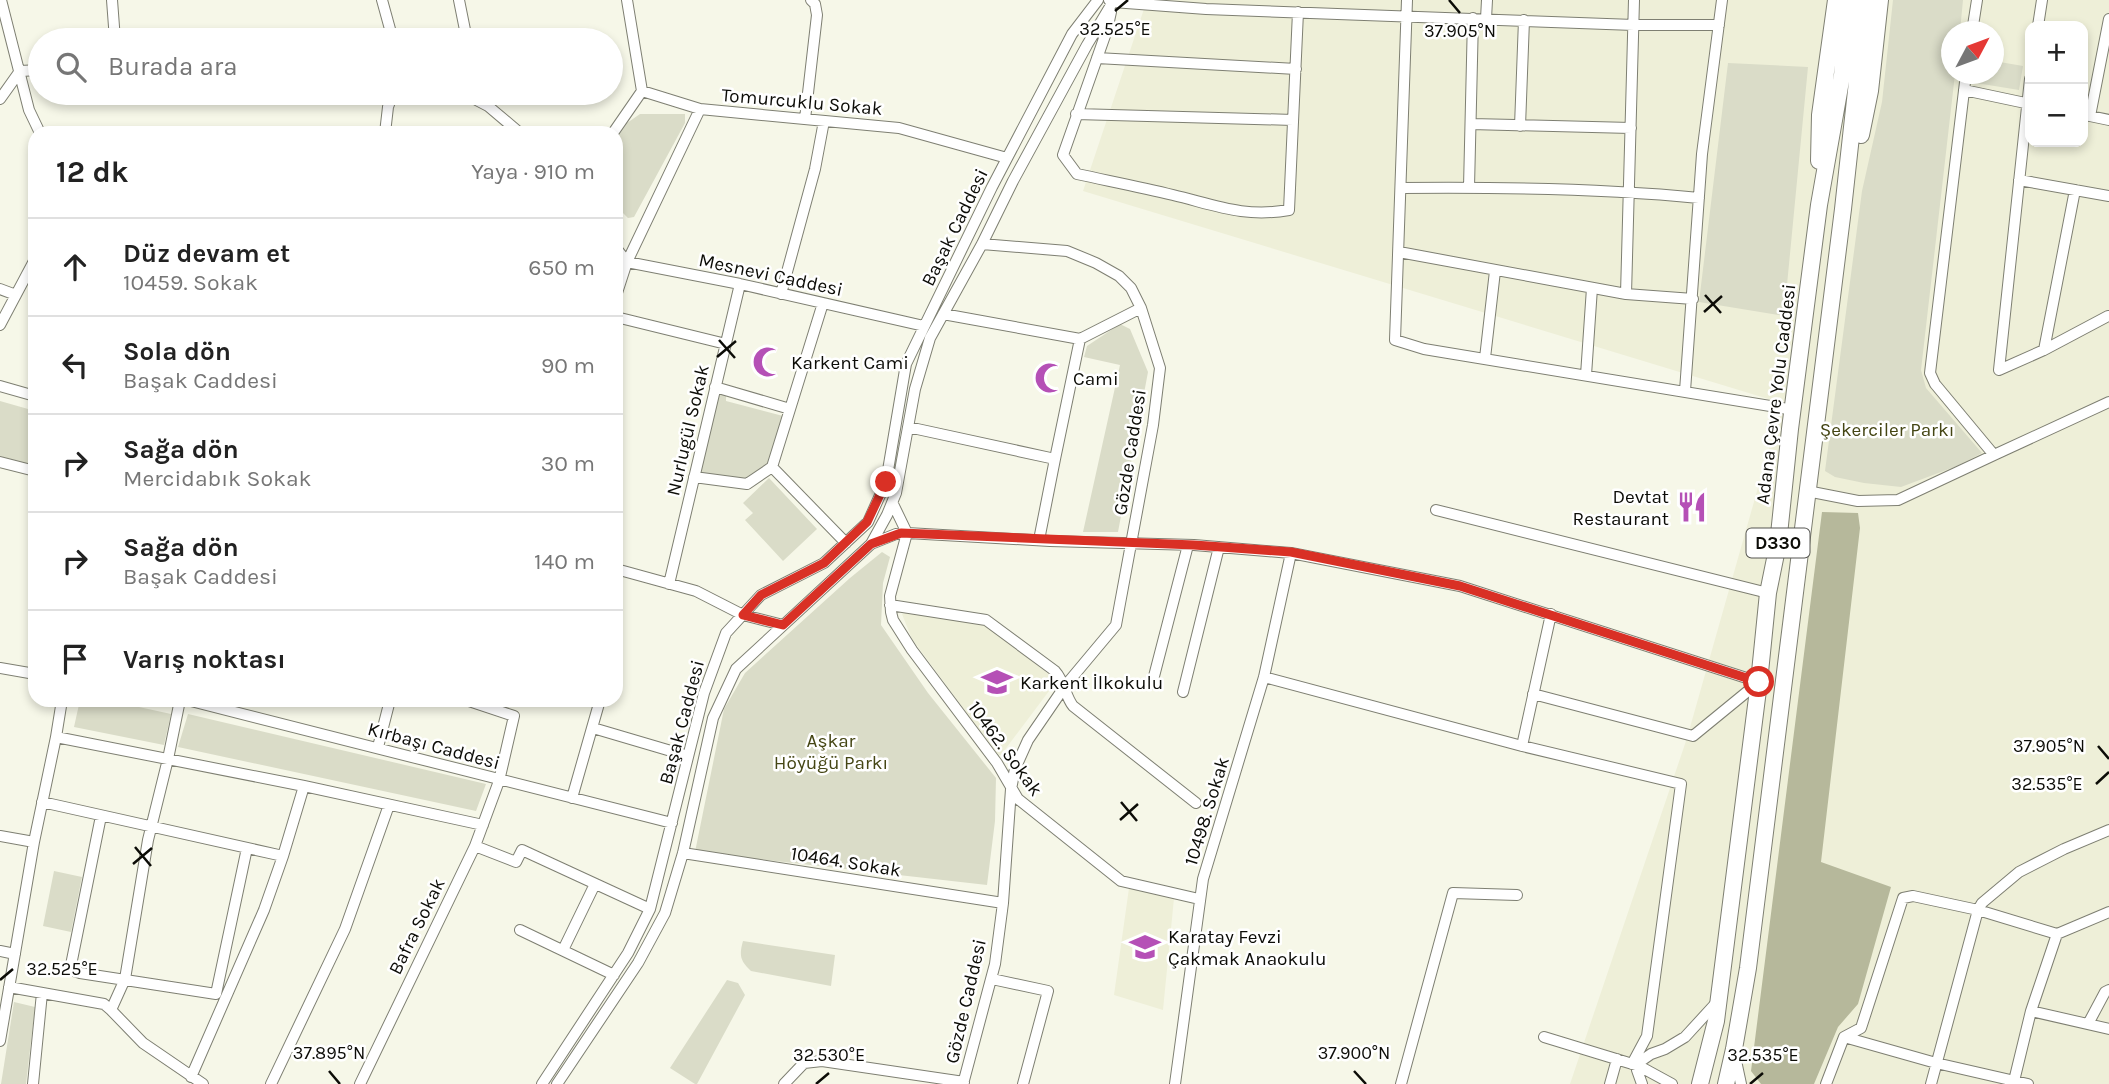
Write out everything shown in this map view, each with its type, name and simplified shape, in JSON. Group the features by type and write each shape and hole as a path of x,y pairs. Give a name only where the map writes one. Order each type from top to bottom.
{"highway":[{"path":"1819,205 1820,116 1836,0"},
{"name":"Adana Çevre Yolu Caddesi","path":"1700,1084 1716,1021 1768,593 1778,544 1819,205 1842,75 1850,0"},
{"name":"D330","path":"1726,1084 1748,968 1843,209 1866,0"},
{"path":"1843,209 1870,91 1880,0"}],"street":[{"path":"1,0 29,110 37,126"},
{"path":"112,0 114,28"},
{"path":"382,0 389,28"},
{"path":"459,0 465,28"},
{"path":"618,126 642,91 627,0"},
{"path":"805,119 817,15 815,4 811,0"},
{"name":"Başak Caddesi","path":"542,1084 628,953 650,908 704,692 726,633 761,595 824,563 867,522 886,482 906,364 1007,158 1072,34 1098,0"},
{"path":"1406,0 1395,341 1424,349 1794,410"},
{"path":"1486,19 1487,0"},
{"path":"1626,294 1634,0"},
{"path":"1685,391 1702,154 1722,0"},
{"path":"1974,21 1977,0"},
{"path":"2039,21 2042,0"},
{"path":"1298,12 1289,210 1266,214 1236,211 1077,174 1063,155 1107,30 1112,1 1206,9 1266,5 1298,12 1634,25 1719,25"},
{"name":"Başak Caddesi","path":"557,1084 638,963 665,913 683,853 713,719 736,669 871,544 893,504 915,389 930,338 1112,1"},
{"path":"1469,187 1473,18"},
{"path":"2088,107 2109,19"},
{"path":"1520,126 1524,20"},
{"path":"387,21 387,28"},
{"path":"1097,58 1296,69"},
{"path":"20,71 28,71"},
{"path":"0,99 20,71"},
{"path":"1965,84 1930,373 1935,384 1994,455"},
{"path":"1964,89 2025,102"},
{"name":"Tomurcuklu Sokak","path":"642,91 700,109 899,128 1007,158"},
{"path":"386,126 389,105"},
{"path":"488,106 512,126"},
{"path":"623,274 700,109"},
{"path":"1076,114 1293,120"},
{"path":"2088,115 2109,120"},
{"path":"781,293 815,169 824,121"},
{"path":"1471,124 1631,128"},
{"path":"2025,129 1999,370 2044,350 2109,314"},
{"path":"2019,180 2109,196"},
{"path":"1401,188 1629,191 1699,198"},
{"path":"2044,350 2076,190"},
{"name":"Gözde Caddesi","path":"963,1083 992,979 1003,903 1011,789 1021,754 1065,686 1116,625 1153,425 1160,368 1141,308 1131,288 1119,276 1067,251 982,244"},
{"path":"1399,252 1626,294 1693,299"},
{"path":"623,257 627,262"},
{"name":"Mesnevi Caddesi","path":"627,262 740,284 924,326"},
{"path":"1485,358 1495,271"},
{"path":"0,325 28,273"},
{"name":"Nurlugül Sokak","path":"669,584 740,284"},
{"path":"1586,375 1592,288"},
{"path":"0,289 16,295"},
{"path":"694,477 747,484 772,467 823,303"},
{"path":"943,314 1080,339 1141,308"},
{"path":"623,319 726,344"},
{"path":"1039,540 1080,339"},
{"path":"0,386 28,394"},
{"path":"715,387 790,409"},
{"path":"1807,491 1858,501 1898,500 2109,402"},
{"path":"908,427 1055,459"},
{"path":"0,462 28,469"},
{"path":"772,467 846,543"},
{"path":"893,504 906,533 892,586 890,605 986,620 1055,671 1073,706 1196,803"},
{"path":"1436,510 1768,593"},
{"path":"871,544 906,533 1291,552 1460,586 1759,682"},
{"path":"1152,684 1188,545"},
{"path":"1183,692 1219,547"},
{"name":"10498. Sokak","path":"1175,1084 1199,900 1209,857 1264,677 1291,552"},
{"path":"623,571 696,591 743,615 783,625"},
{"name":"10462. Sokak","path":"890,605 904,639 997,762 1011,789 1026,807 1121,881 1199,900"},
{"path":"1522,746 1550,614"},
{"path":"0,668 28,673"},
{"path":"1264,677 1522,746 1681,785 1647,1036 1635,1065 1642,1084"},
{"path":"1533,694 1693,736 1759,682"},
{"path":"0,1041 34,842 61,707"},
{"path":"111,1010 125,979 148,840 179,707"},
{"name":"Kırbaşı Caddesi","path":"215,707 672,823"},
{"path":"378,747 388,707"},
{"name":"Bafra Sokak","path":"359,1084 475,846 499,781 514,716 487,707"},
{"path":"572,798 598,707"},
{"path":"593,728 688,756"},
{"path":"56,737 483,825"},
{"path":"191,1077 264,910 304,786"},
{"path":"42,802 283,856"},
{"path":"271,1084 345,929 389,804"},
{"path":"101,816 71,965 74,971 216,994 227,999"},
{"path":"1931,1084 1982,902 2019,872 2109,830"},
{"path":"0,836 34,842"},
{"path":"475,846 516,862 522,850 650,908"},
{"path":"216,994 247,848"},
{"name":"10464. Sokak","path":"683,853 1003,903"},
{"path":"564,950 595,884"},
{"path":"1401,1084 1453,894 1517,895"},
{"path":"1826,1084 1844,1037 1861,1028 1903,898 1913,896 1978,909 2057,934 2109,912"},
{"path":"520,930 614,975"},
{"path":"2014,1081 2031,1011 2057,934"},
{"path":"0,951 15,954"},
{"path":"992,979 1048,991 1023,1084"},
{"path":"9,987 104,1004 143,1043 203,1084"},
{"path":"2088,1024 2105,992 2109,990"},
{"path":"33,1084 42,993"},
{"path":"1635,1065 1685,1037 1718,1001"},
{"path":"2031,1011 2109,1029"},
{"path":"1544,1037 1635,1065 1672,1084"},
{"path":"1844,1037 1937,1063 2028,1084"},
{"path":"1734,1049 1741,1084"},
{"path":"1610,1084 1617,1059"},
{"path":"784,1084 804,1063 822,1060 963,1083"}],"shaded area":[{"path":"1147,0 2109,0 2109,1084 1570,1084 1687,738 1782,403 1083,191"},
{"path":"1822,512 1858,513 1860,528 1821,862 1891,887 1858,1004 1838,1027 1814,1084 1761,1084 1751,1071"},
{"name":"Karkent İlkokulu","path":"909,612 983,623 1051,676 1052,687 1001,755 998,755 912,639 902,614"},
{"name":"Karatay Fevzi Çakmak Anaokulu","path":"1129,888 1174,898 1163,1010 1114,995"}],"green space":[{"name":"Şekerciler Parkı","path":"1893,0 1963,0 1961,21 1941,21 1941,84 1954,84 1921,370 1926,388 1982,453 1957,466 1901,487 1835,477 1825,471 1862,191 1882,102"},
{"path":"1728,63 1808,67 1784,316 1699,302"},
{"path":"2004,63 2023,66 2019,90 1982,84 2004,84"},
{"path":"640,114 685,114 685,123 634,217 628,218 623,213 623,129"},
{"path":"1120,324 1130,329 1148,372 1118,532 1083,532 1120,365 1084,357 1087,346"},
{"path":"718,392 726,393 726,401 783,416 770,463 748,481 699,473"},
{"path":"0,401 28,409 28,464 0,456"},
{"path":"769,478 817,529 783,561 745,520 753,513 743,503"},
{"name":"Aşkar Höyüğü Parkı","path":"882,552 890,557 883,583 881,625 928,693 996,778 995,821 987,885 695,852 724,709 745,673"},
{"path":"78,707 139,707 171,714 164,745 74,727"},
{"path":"188,714 486,784 476,811 178,747"},
{"path":"54,871 82,877 71,932 43,926"},
{"path":"743,941 835,955 831,986 751,971 741,958"},
{"path":"727,980 738,983 745,995 695,1084 670,1068"},
{"path":"14,1002 35,1007 26,1084 1,1084"}],"place":[{"name":"Karkent Cami","path":"768,362"},
{"name":"Cami","path":"1050,378"},
{"name":"Devtat Restaurant","path":"1692,507"},
{"name":"Karkent İlkokulu","path":"997,682"},
{"name":"Karatay Fevzi Çakmak Anaokulu","path":"1145,947"}],"route":[{"path":"886,482 867,522 824,563 761,595 743,615 783,625 871,544 901,533 1194,545 1291,552 1460,586 1759,682"}]}
